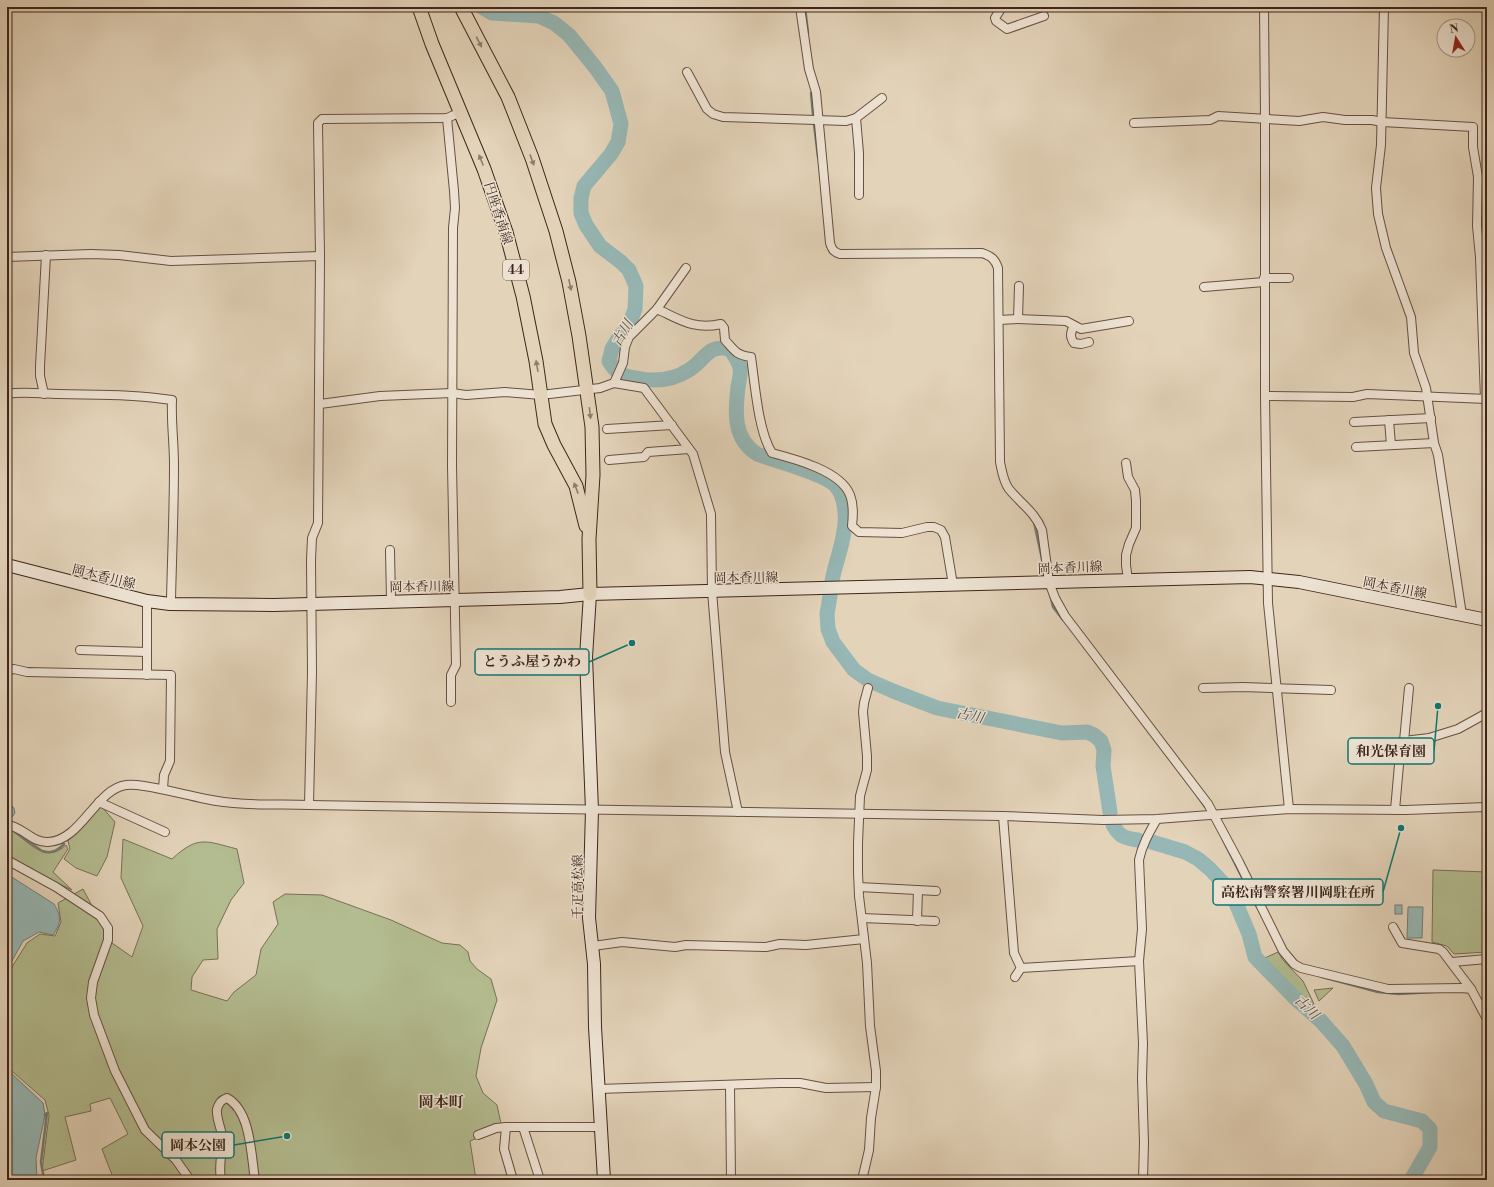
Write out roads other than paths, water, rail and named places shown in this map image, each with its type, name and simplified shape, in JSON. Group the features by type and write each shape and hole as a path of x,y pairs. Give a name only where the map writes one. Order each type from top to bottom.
{"main road":[{"name":"44","path":"409,7 432,44"},
{"name":"円座香南線","path":"419,7 432,44 484,169 506,232 523,296 542,395 545,424 554,445 576,486 589,539"},
{"name":"円座香南線","path":"461,7 508,98 532,158 569,282 592,427 593,475 589,539 590,594"},
{"name":"岡本香川線","path":"7,565 147,601 191,605 454,600 560,597 590,594 1227,577 1267,578 1299,582 1487,620"},
{"name":"千疋高松線","path":"590,594 586,657 592,810 589,918 593,946 595,1027 604,1180"}],"street":[{"path":"800,7 809,69 816,92 830,243 832,250 835,253 840,254 982,253 994,258 998,268 1002,471 1009,490 1032,512 1042,530 1049,582 1055,598 1065,616 1208,804 1215,815 1283,951 1294,964 1301,968 1388,989 1471,989"},
{"path":"1002,7 994,18 1008,29 1044,16"},
{"path":"1264,7 1264,280 1267,578 1268,603 1289,809"},
{"path":"1384,7 1381,145 1376,188 1378,214 1386,248 1411,317 1414,353 1426,388 1434,443 1438,455 1462,615"},
{"path":"687,72 707,109 714,114 723,117 846,121 856,118 882,98"},
{"path":"309,805 312,672 311,560 312,538 318,523 320,404 318,123 322,119 447,118 461,112"},
{"path":"1134,123 1210,120 1218,116 1300,121 1323,117 1346,120 1372,120 1382,122 1473,127 1473,147 1478,177 1477,226 1483,258 1486,399 1428,398 1367,394 1353,397 1265,396"},
{"path":"447,118 455,208 453,228 452,466 456,665 451,675 451,702"},
{"path":"856,118 859,153 858,195"},
{"path":"7,258 91,254 119,255 171,261 320,256"},
{"path":"44,394 40,376 40,366 46,255"},
{"path":"615,381 623,363 625,347 629,337 658,309 686,268"},
{"path":"1204,288 1289,278"},
{"path":"1018,319 1019,286"},
{"path":"658,309 688,324 707,327 720,324 724,328 725,340 736,352 740,356 752,357 760,419 768,447 772,453 788,457 822,470 839,479 850,494 853,509 852,526 860,532 902,533 927,527 934,527 941,530 945,537 954,585"},
{"path":"999,320 1018,319 1066,321 1081,330 1130,321"},
{"path":"1074,326 1071,332 1071,338 1074,343 1081,344 1089,342"},
{"path":"320,404 380,396 452,393 466,395 504,392 542,395 600,388 615,381 644,388 693,454 711,514 712,591 725,752 738,812"},
{"path":"7,394 19,392 143,396 172,400 174,478 171,600 169,604"},
{"path":"1354,422 1430,418"},
{"path":"1389,420 1391,445"},
{"path":"607,429 672,425"},
{"path":"1356,447 1434,443"},
{"path":"609,460 644,458 648,452 689,449"},
{"path":"1126,463 1128,477 1135,490 1136,501 1136,528 1126,555 1128,580"},
{"path":"390,550 390,601"},
{"path":"146,675 147,601"},
{"path":"80,650 147,652"},
{"path":"7,671 14,669 26,672 171,675 170,761 164,776 163,789"},
{"path":"862,1180 869,1150 871,1118 876,1087 876,1071 870,1026 867,962 859,887 858,843 860,796 867,770 863,712 868,688"},
{"path":"1203,688 1331,690"},
{"path":"1395,810 1401,742 1404,741 1410,688"},
{"path":"1404,741 1429,738 1458,729 1487,713"},
{"path":"7,825 13,826 32,838 45,843 54,842 67,837 99,802 117,787 132,784 228,802 309,805 860,815 1003,816 1103,820 1157,819 1289,809 1395,810 1487,807"},
{"path":"99,802 165,832"},
{"path":"1003,816 1014,953 1021,968"},
{"path":"1143,1180 1143,1043 1139,961 1142,929 1139,860 1147,836 1157,819"},
{"path":"7,860 56,887 100,916 108,928 108,940 93,982 92,998 94,1015 115,1072 145,1130 176,1160 190,1180"},
{"path":"859,887 936,891"},
{"path":"917,921 918,890"},
{"path":"862,918 935,921"},
{"path":"1393,927 1402,943 1439,949 1443,952 1471,989 1487,1019"},
{"path":"593,946 622,942 675,947 766,947 780,944 806,945 864,939"},
{"path":"1452,962 1487,960"},
{"path":"1021,968 1139,961"},
{"path":"1015,977 1021,968"},
{"path":"599,1089 780,1083 800,1083 826,1088 876,1087"},
{"path":"730,1085 731,1180"},
{"path":"221,1180 222,1134 217,1119 217,1110 219,1102 227,1098 233,1101 238,1107 246,1122 255,1180"},
{"path":"478,1134 496,1128 506,1127 601,1127"},
{"path":"506,1127 504,1149 513,1180"},
{"path":"523,1127 540,1180"}],"water":[{"path":"7,801 14,808 15,813 12,817 7,812"},
{"path":"7,874 54,904 60,920 53,935 39,932 23,941 7,970"},
{"path":"1395,905 1402,905 1402,914 1395,914"},
{"path":"1408,907 1423,907 1422,938 1407,938"},
{"path":"7,1073 11,1073 43,1103 45,1115 36,1158 37,1180 7,1180"}],"waterway":[{"name":"古川","path":"482,7 492,13 539,16 554,23 569,35 612,91 621,124 618,142 611,154 584,186 581,198 581,213 586,225 600,246 629,270 636,286 635,309 628,328 620,336 612,349 609,361 614,369 620,374 643,379 663,380 683,374 695,366 711,351 722,348 730,349 740,368 736,415 737,424 743,441 757,454 819,475 834,484 841,494 845,513 845,525 842,544 832,581"},
{"path":"805,7 808,33"},
{"path":"811,93 813,115"},
{"path":"814,124 818,157"},
{"path":"1034,522 1042,559"},
{"path":"1050,594 1053,607 1063,620"},
{"name":"古川","path":"830,596 827,614 828,629 833,642 854,670 868,680 937,708 1062,733 1087,732 1094,735 1101,741 1104,750 1103,766 1110,812"},
{"path":"1198,797 1206,808"},
{"name":"古川","path":"1113,825 1123,836 1138,840"},
{"path":"12,830 42,851 54,851 64,844"},
{"path":"1223,840 1257,907"},
{"name":"古川","path":"1152,842 1185,852 1198,859 1210,869 1223,883 1235,901 1249,934 1255,957 1296,999 1321,1021 1343,1046 1366,1084 1374,1102 1384,1111 1422,1121 1430,1129 1430,1147 1411,1180"},
{"path":"1322,977 1378,992 1399,994 1433,992"},
{"path":"44,1180 41,1162 47,1113 45,1115"}],"place":[{"name":"とうふ屋うかわ","path":"632,643"},
{"name":"和光保育園","path":"1438,706"},
{"name":"高松南警察署川岡駐在所","path":"1401,828"},
{"name":"岡本公園","path":"287,1136"}],"district":[{"name":"岡本町","path":"441,1102"}]}
